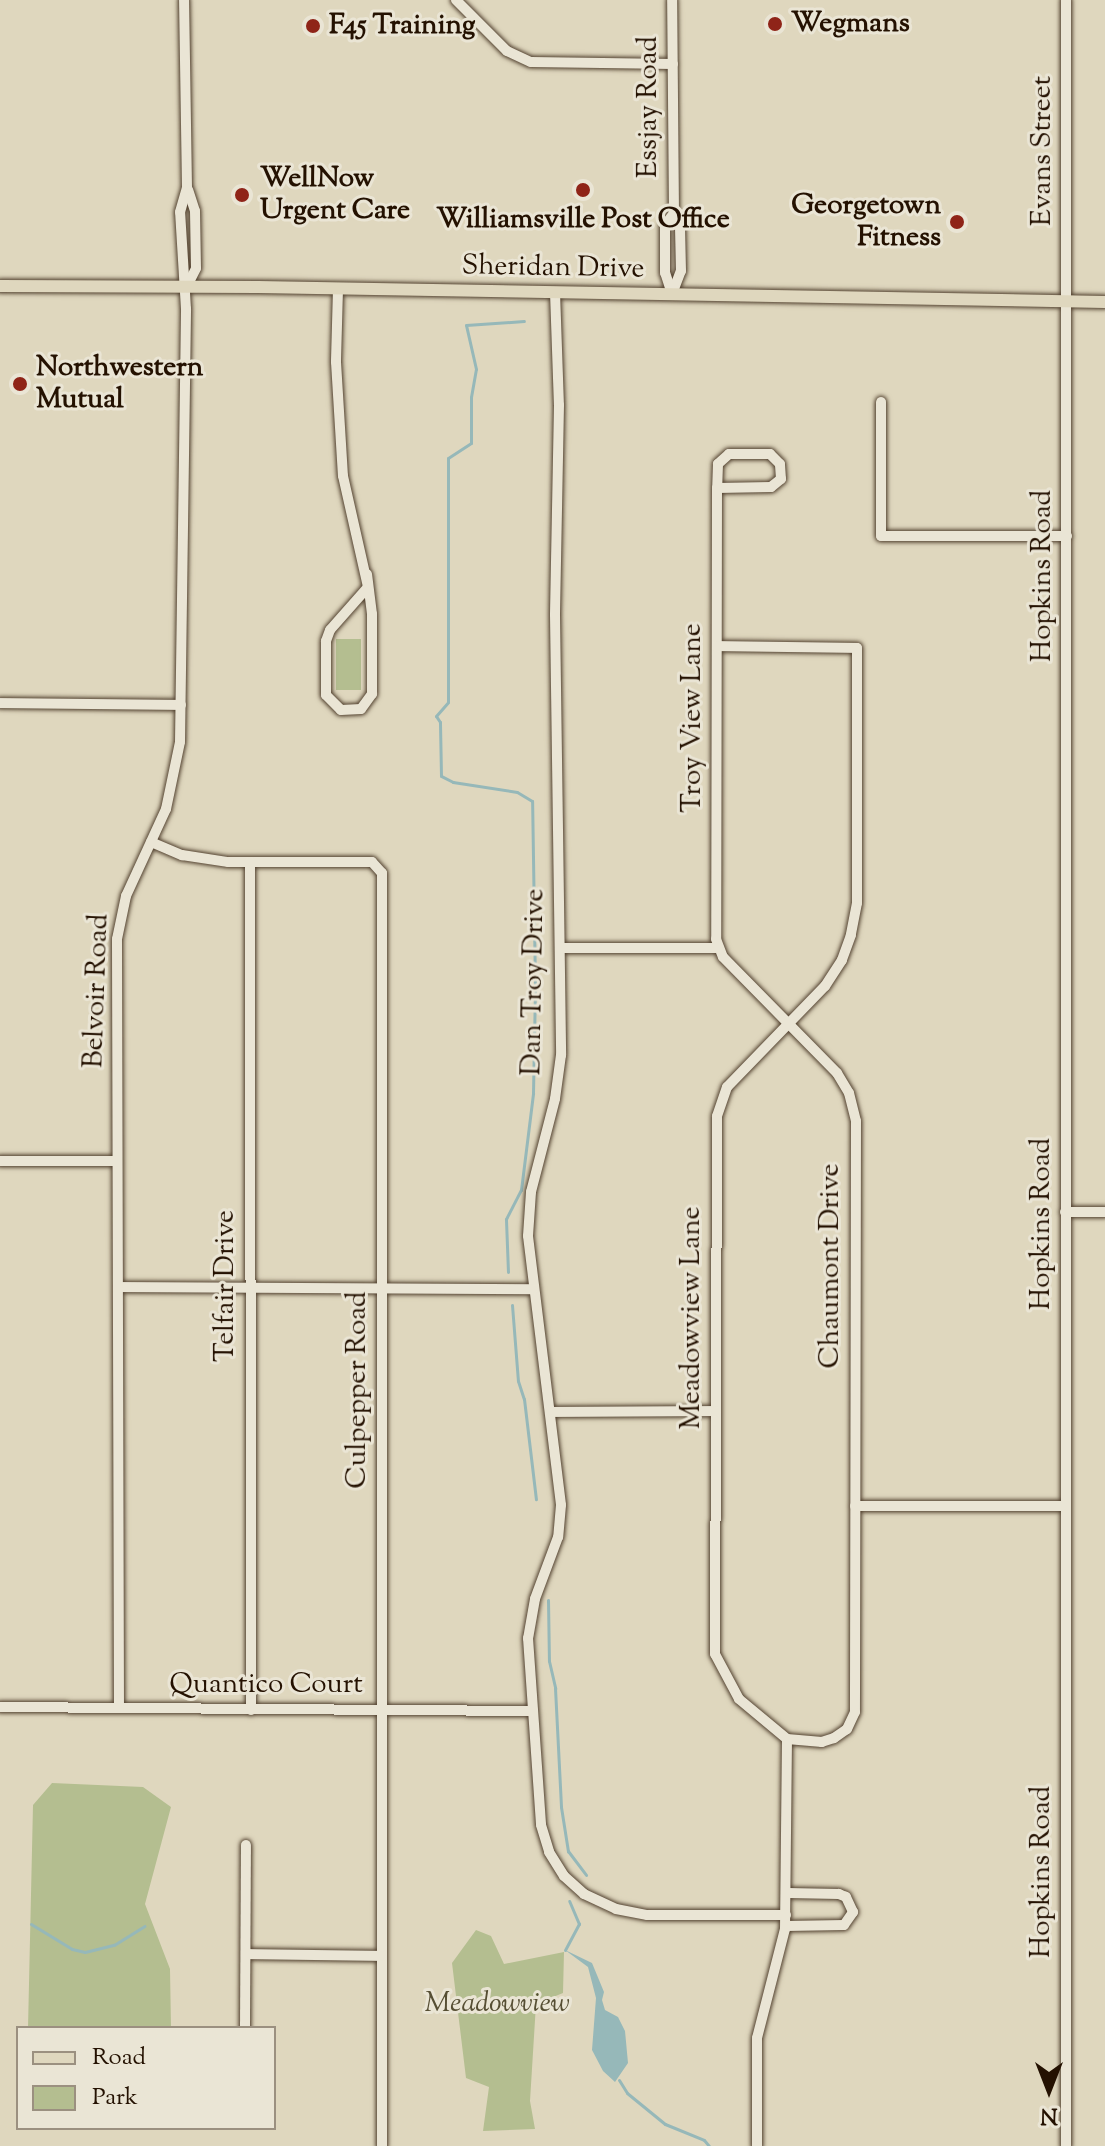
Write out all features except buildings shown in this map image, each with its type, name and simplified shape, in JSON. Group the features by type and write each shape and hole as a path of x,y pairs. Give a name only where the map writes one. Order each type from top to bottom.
{"main road":[{"name":"Sheridan Drive","path":"0,286 1105,302"}],"street":[{"name":"Belvoir Road","path":"119,1708 117,939 126,896 176,776 181,705 186,288 196,268 195,211 187,188 184,0"},
{"path":"456,0 507,51 531,62 673,64"},
{"name":"Essjay Road","path":"672,0 674,213 680,226 681,271 672,294"},
{"name":"Evans Street","path":"1066,0 1068,302"},
{"path":"338,289 336,362 343,476 367,574 372,614 372,694 361,709 341,710 326,695 326,641 330,630 368,587 367,574"},
{"name":"Dan Troy Drive","path":"555,292 559,405 555,615 559,1077 529,1209 533,1289 561,1521 531,1618 533,1711 544,1839 556,1864 584,1894 631,1913 844,1925 853,1912 846,1897 839,1894 788,1893"},
{"name":"Hopkins Road","path":"1066,2146 1068,302"},
{"path":"881,402 881,536 1067,536"},
{"name":"Troy View Lane","path":"717,488 771,487 781,479 780,464 770,454 729,454 718,464 717,488 718,948"},
{"name":"Meadowview Lane","path":"717,646 857,648 855,919 846,950 834,973 727,1087 718,1106 715,1654 739,1699 787,1739"},
{"path":"0,703 181,705"},
{"name":"Culpepper Road","path":"151,842 205,860 372,862 382,873 382,2146"},
{"name":"Telfair Drive","path":"250,862 251,1710"},
{"path":"560,948 718,948"},
{"name":"Chaumont Drive","path":"718,948 844,1083 856,1121 855,1712 847,1729 834,1738 822,1742 787,1739"},
{"path":"0,1161 117,1161"},
{"path":"1065,1212 1105,1212"},
{"path":"118,1287 533,1289"},
{"path":"550,1412 716,1411"},
{"path":"855,1506 1066,1506"},
{"name":"Quantico Court","path":"0,1707 533,1711"},
{"path":"757,2146 757,2038 786,1920 788,1893 787,1739"},
{"path":"245,2026 246,1845"},
{"path":"246,1954 382,1956"}],"green space":[{"path":"336,639 361,639 361,690 336,690"},
{"path":"52,1783 143,1787 171,1807 145,1904 170,1969 171,2026 28,2026 33,1805"},
{"name":"Meadowview","path":"476,1930 491,1936 504,1964 564,1952 563,1993 536,2004 530,2101 535,2129 483,2131 489,2087 466,2078 452,1963"}],"water":[{"path":"565,1950 592,1963 604,1992 602,2000 605,2010 618,2017 625,2031 628,2063 615,2082 603,2071 592,2050 596,1998 588,1967"}],"waterway":[{"path":"508,1272 506,1219 521,1190 533,1093 532,801 517,792 453,782 441,776 440,722 436,716 448,702 448,458 471,443 471,397 476,369 466,325 524,321"},
{"path":"512,1305 518,1381 524,1399 536,1499"},
{"path":"548,1600 549,1661 555,1688 561,1807 568,1851 586,1875"},
{"path":"565,1950 579,1924 569,1901"},
{"path":"31,1924 72,1949 85,1952 114,1945 144,1926"},
{"path":"619,2080 627,2093 665,2124 704,2140 709,2146"}],"place":[{"name":"Wegmans","path":"775,24"},
{"name":"F45 Training","path":"313,26"},
{"name":"Williamsville Post Office","path":"583,190"},
{"name":"WellNow Urgent Care","path":"242,195"},
{"name":"Georgetown Fitness","path":"957,222"},
{"name":"Northwestern Mutual","path":"20,384"}]}
